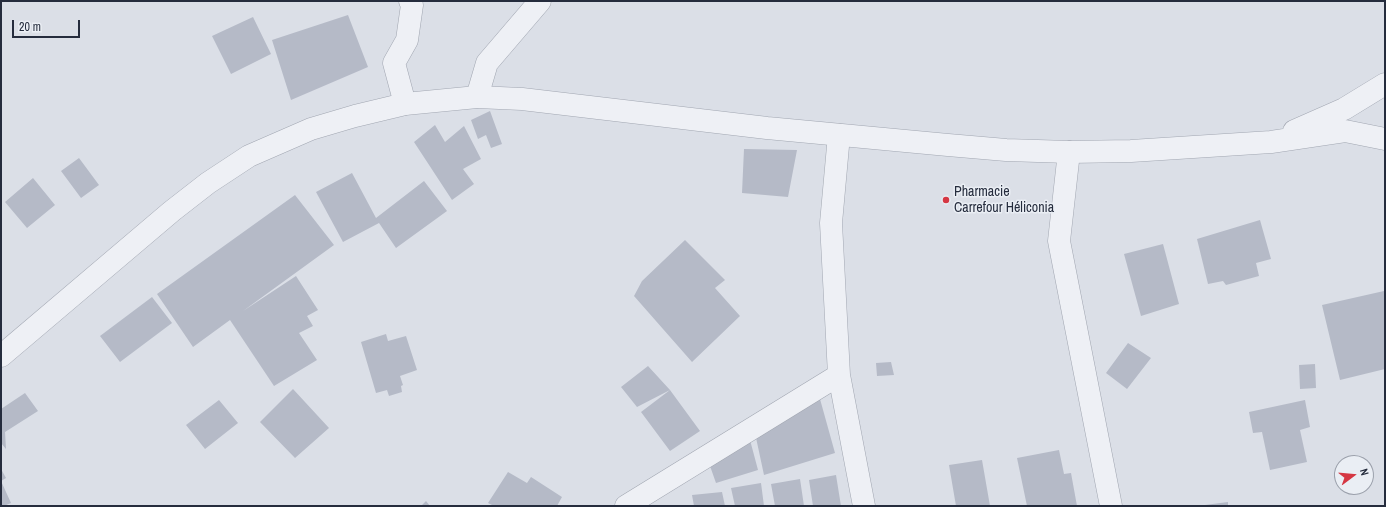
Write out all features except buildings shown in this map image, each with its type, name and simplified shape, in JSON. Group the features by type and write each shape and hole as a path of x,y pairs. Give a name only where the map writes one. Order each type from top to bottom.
{"street":[{"path":"405,104 394,63 407,40 412,5 410,1"},
{"path":"478,97 487,64 540,1"},
{"path":"1271,142 1344,109 1385,84"},
{"path":"1,356 172,211 208,183 249,156 311,129 355,116 405,104 478,97 522,98 768,128 1006,150 1069,152 1131,151 1271,142 1344,131 1385,139"},
{"path":"839,135 831,223 839,375 864,506"},
{"path":"1069,152 1059,241 1110,506"},
{"path":"626,506 839,375"}],"place":[{"name":"Pharmacie Carrefour Héliconia","path":"946,200"}]}
